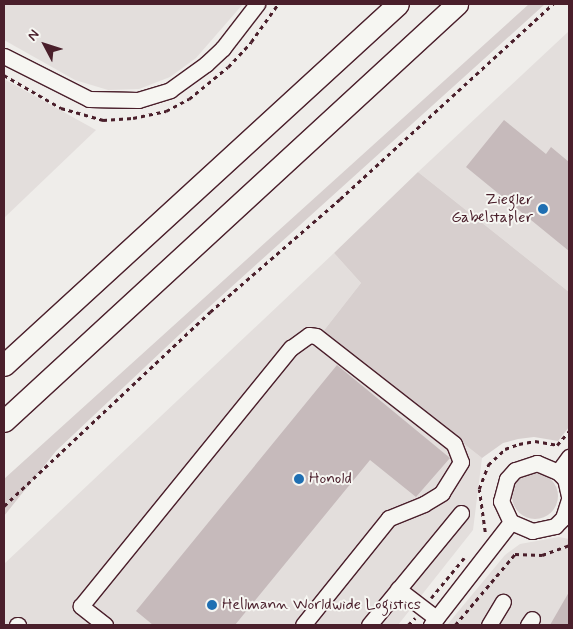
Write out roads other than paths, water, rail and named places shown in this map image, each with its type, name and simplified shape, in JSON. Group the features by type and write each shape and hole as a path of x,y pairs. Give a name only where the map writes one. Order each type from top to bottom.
{"highway":[{"path":"4,365 398,4"},
{"path":"4,421 457,4"}],"street":[{"path":"4,56 89,99 138,100 170,90 206,64 223,48 257,4"},
{"path":"105,625 80,606 291,348 309,335 316,336 454,444 461,462 442,493 424,504 389,518 303,625"},
{"path":"558,472 569,457"},
{"path":"568,510 554,526 544,530 527,530 511,522 501,501 507,478 515,470 531,464 548,466 558,472 564,479 569,496"},
{"path":"369,625 461,513"},
{"path":"398,589 422,608 433,622 511,522"},
{"path":"489,625 503,602"}],"place":[{"name":"Ziegler Gabelstapler","path":"543,209"},
{"name":"Honold","path":"299,479"},
{"name":"Hellmann Worldwide Logistics","path":"212,605"}]}
